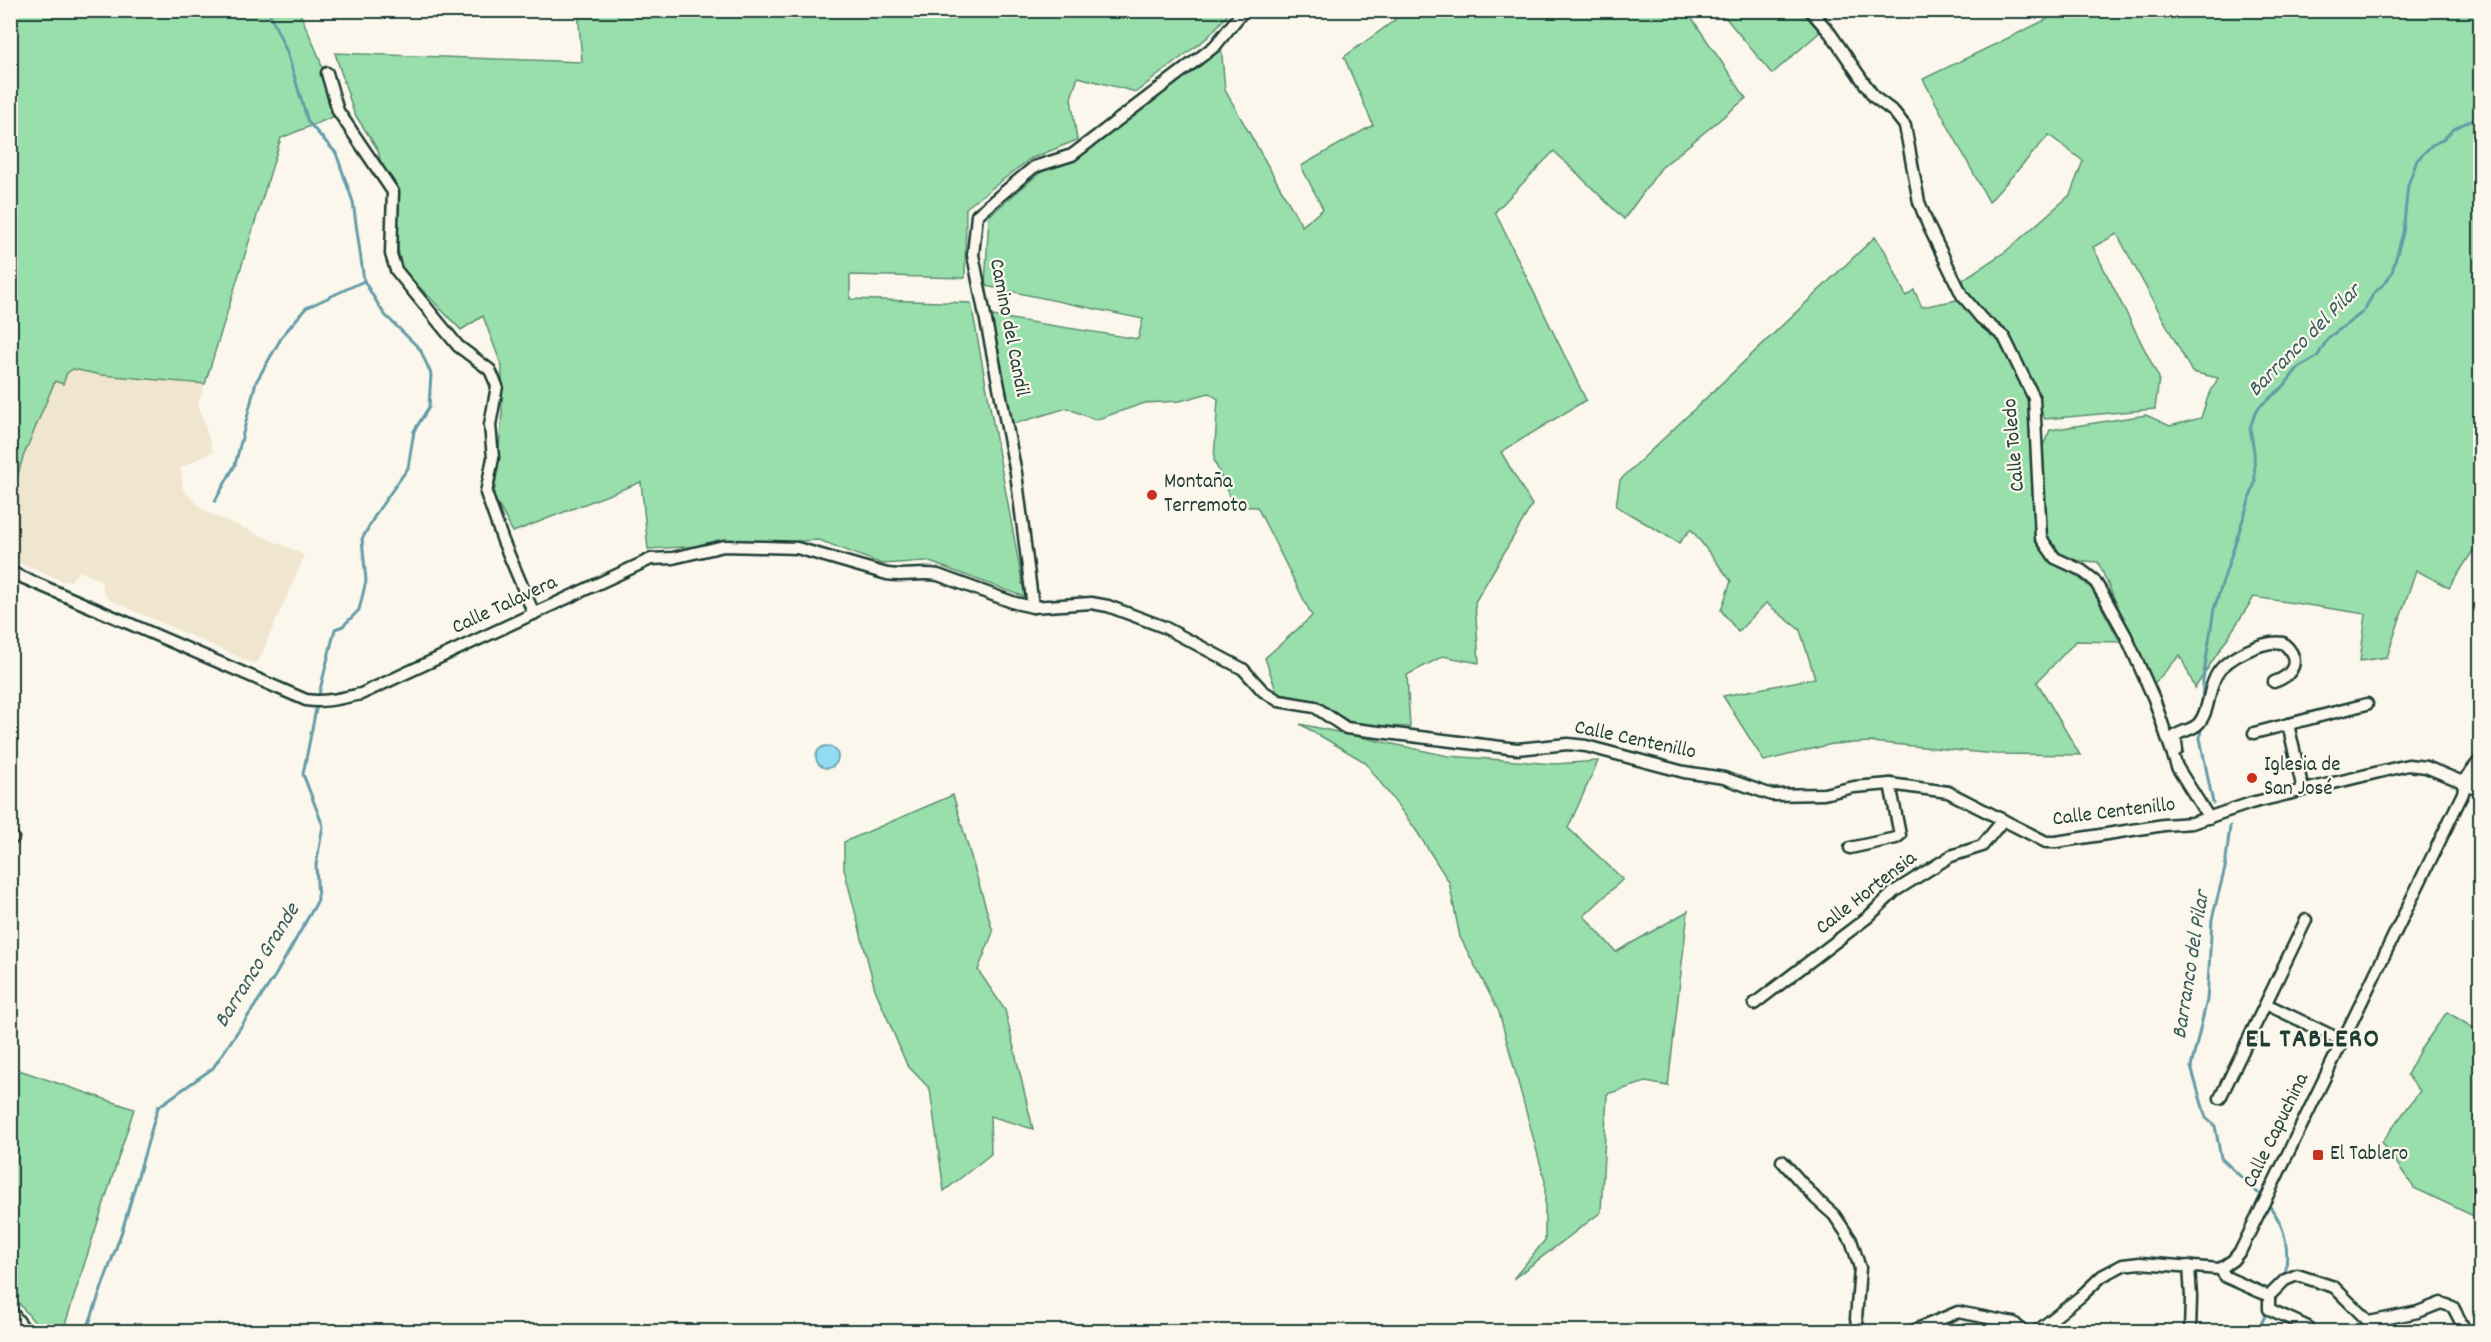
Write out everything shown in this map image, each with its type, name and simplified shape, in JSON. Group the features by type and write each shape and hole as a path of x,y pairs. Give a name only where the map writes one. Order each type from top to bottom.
{"main road":[{"path":"2473,785 2481,764"}],"street":[{"name":"Camino del Candil","path":"1034,607 1016,473 973,255 977,215 1034,167 1072,155 1215,46 1244,10"},
{"name":"Calle Toledo","path":"1810,10 1830,33 1874,97 1894,112 1905,126 1919,202 1928,225 1962,295 1981,318 2004,338 2034,398 2042,538 2055,558 2081,570 2094,580 2105,598 2126,636 2154,699 2177,767 2209,818"},
{"path":"327,73 338,111 393,192 391,254 396,270 458,346 490,370 497,386 490,425 493,458 486,493 503,541 534,614"},
{"name":"Calle Talavera","path":"10,572 306,700 317,702 361,694 651,559 673,558 724,546 797,548 887,574 900,576 928,573 975,590 1034,607"},
{"name":"Calle Centenillo","path":"1034,607 1091,603 1108,606 1164,627 1243,669 1263,691 1279,701 1315,707 1346,728 1517,749 1568,744 1586,746 1684,772 1724,778 1772,795 1824,794 1854,787 1890,784 1948,792 2046,842 2192,823 2251,803 2408,765 2426,767 2473,785"},
{"path":"2177,767 2179,761 2175,736 2191,729 2201,720 2217,674 2223,667 2258,646 2276,642 2283,643 2291,650 2294,660 2292,671 2287,678 2274,682"},
{"path":"2254,733 2367,704"},
{"path":"2288,724 2303,790"},
{"path":"1850,848 1896,838 1900,834 1890,784"},
{"name":"Calle Capuchina","path":"2220,1269 2233,1260 2241,1250 2463,794 2473,785"},
{"name":"Calle Hortensia","path":"1754,1004 1868,917 1895,891 1951,856 1982,846 2003,820"},
{"path":"2220,1098 2306,920"},
{"path":"2266,1004 2343,1041"},
{"path":"1782,1161 1816,1199 1834,1215 1851,1240 1857,1254 1860,1274 1856,1319 1860,1332"},
{"path":"2036,1332 2111,1270 2123,1265 2140,1263 2220,1269 2226,1277 2269,1296"},
{"path":"2188,1266 2192,1297 2190,1332"},
{"path":"2308,1327 2269,1309 2269,1296 2289,1277 2297,1275 2334,1287 2369,1322 2418,1312 2441,1302 2453,1307 2466,1332"},
{"path":"10,1310 27,1332"},
{"path":"1910,1332 1958,1312 2014,1323 2024,1332"}],"shaded area":[{"path":"74,369 101,375 205,384 198,404 213,451 181,468 183,490 206,512 301,553 304,557 258,662 252,663 110,600 104,593 101,581 80,571 70,581 62,581 11,559 11,498 23,457 55,380"}],"green space":[{"path":"578,10 1231,11 1208,37 1136,92 1078,77 1071,98 1077,140 1030,159 966,208 965,278 850,275 850,299 971,303 1025,597 927,561 882,564 819,540 648,549 641,482 513,532 494,497 502,417 502,367 483,316 461,330 402,269 378,150 354,113 335,53 582,62"},
{"path":"11,11 299,11 319,57 335,116 281,138 205,384 101,375 73,369 67,373 63,384 55,381 23,457 11,498"},
{"path":"1389,11 1687,11 1746,98 1661,168 1624,219 1554,151 1495,212 1586,400 1501,452 1532,505 1475,602 1479,663 1443,656 1407,675 1410,727 1355,725 1319,703 1277,693 1265,658 1312,616 1257,507 1234,506 1214,460 1218,399 1209,393 1180,401 1145,403 1095,420 1067,408 1010,425 992,316 1138,339 1143,319 985,286 989,216 1036,176 1221,44 1225,90 1302,226 1323,209 1301,166 1373,125 1344,57 1395,20"},
{"path":"1720,11 1829,11 1821,31 1772,74"},
{"path":"2064,11 2480,11 2480,408 2474,418 2480,421 2480,540 2449,588 2416,570 2387,657 2360,661 2366,614 2254,597 2195,688 2180,655 2153,685 2098,562 2056,559 2092,589 2120,642 2076,641 2037,682 2080,755 1995,754 1872,742 1832,744 1764,761 1723,696 1815,678 1800,630 1766,603 1738,632 1721,610 1731,581 1691,529 1679,543 1616,506 1620,480 1875,237 1885,251 1906,296 1914,290 1922,307 1957,300 1964,283 1962,280 2005,252 2070,195 2083,161 2049,135 1989,202 1923,79","holes":["2117,234 2192,372 2218,378 2207,399 2201,418 2170,426 2146,415 2050,430 2043,446 2046,536 2054,556 2041,538 2035,400 2045,419 2155,409 2159,378 2093,247"]},
{"path":"1300,724 1448,756 1555,764 1598,761 1568,828 1623,879 1584,916 1616,952 1688,911 1668,1086 1646,1082 1607,1094 1601,1212 1513,1279 1545,1240 1545,1181 1499,1012 1460,937 1449,882 1414,827 1365,762"},
{"path":"953,795 993,932 978,970 1005,1010 1033,1129 990,1116 991,1154 944,1191 930,1089 907,1065 875,989 844,869 844,842"},
{"path":"2447,1012 2480,1032 2480,1219 2414,1188 2382,1142 2420,1091 2407,1075 2420,1050"},
{"path":"10,1067 134,1109 63,1331 42,1331 11,1294"}],"water":[{"path":"823,746 831,746 838,753 838,761 831,768 823,768 816,761 816,753"}],"waterway":[{"name":"Barranco Grande","path":"268,10 287,52 308,122 336,153 353,202 364,281 384,314 420,349 431,374 429,407 414,431 408,468 377,512 362,539 366,581 359,610 343,626 335,629 318,698"},
{"name":"Barranco del Pilar","path":"2202,708 2203,679 2214,609 2255,482 2254,451 2250,428 2255,413 2283,387 2298,368 2317,357 2328,338 2363,312 2374,293 2386,282 2392,272 2403,233 2408,185 2417,160 2432,145 2473,119 2480,111"},
{"path":"215,501 235,465 256,382 283,335 306,308 364,281"},
{"name":"Barranco Grande","path":"86,1332 122,1231 158,1107 213,1068 275,976 318,900 316,865 323,826 303,774 317,704"},
{"name":"Barranco del Pilar","path":"2201,727 2200,738 2213,803"},
{"name":"Barranco del Pilar","path":"2230,826 2225,868 2212,919 2207,1000 2191,1067 2206,1118 2215,1126 2221,1158 2258,1193"},
{"name":"Barranco del Pilar","path":"2270,1207 2280,1223 2285,1240 2287,1258 2285,1277"},
{"name":"Barranco del Pilar","path":"2257,1332 2267,1312"}],"place":[{"name":"Montaña Terremoto","path":"1152,495"},
{"name":"Iglesia de San José","path":"2252,778"},
{"name":"El Tablero","path":"2318,1155"}],"district":[{"name":"EL TABLERO","path":"2313,1040"}]}
